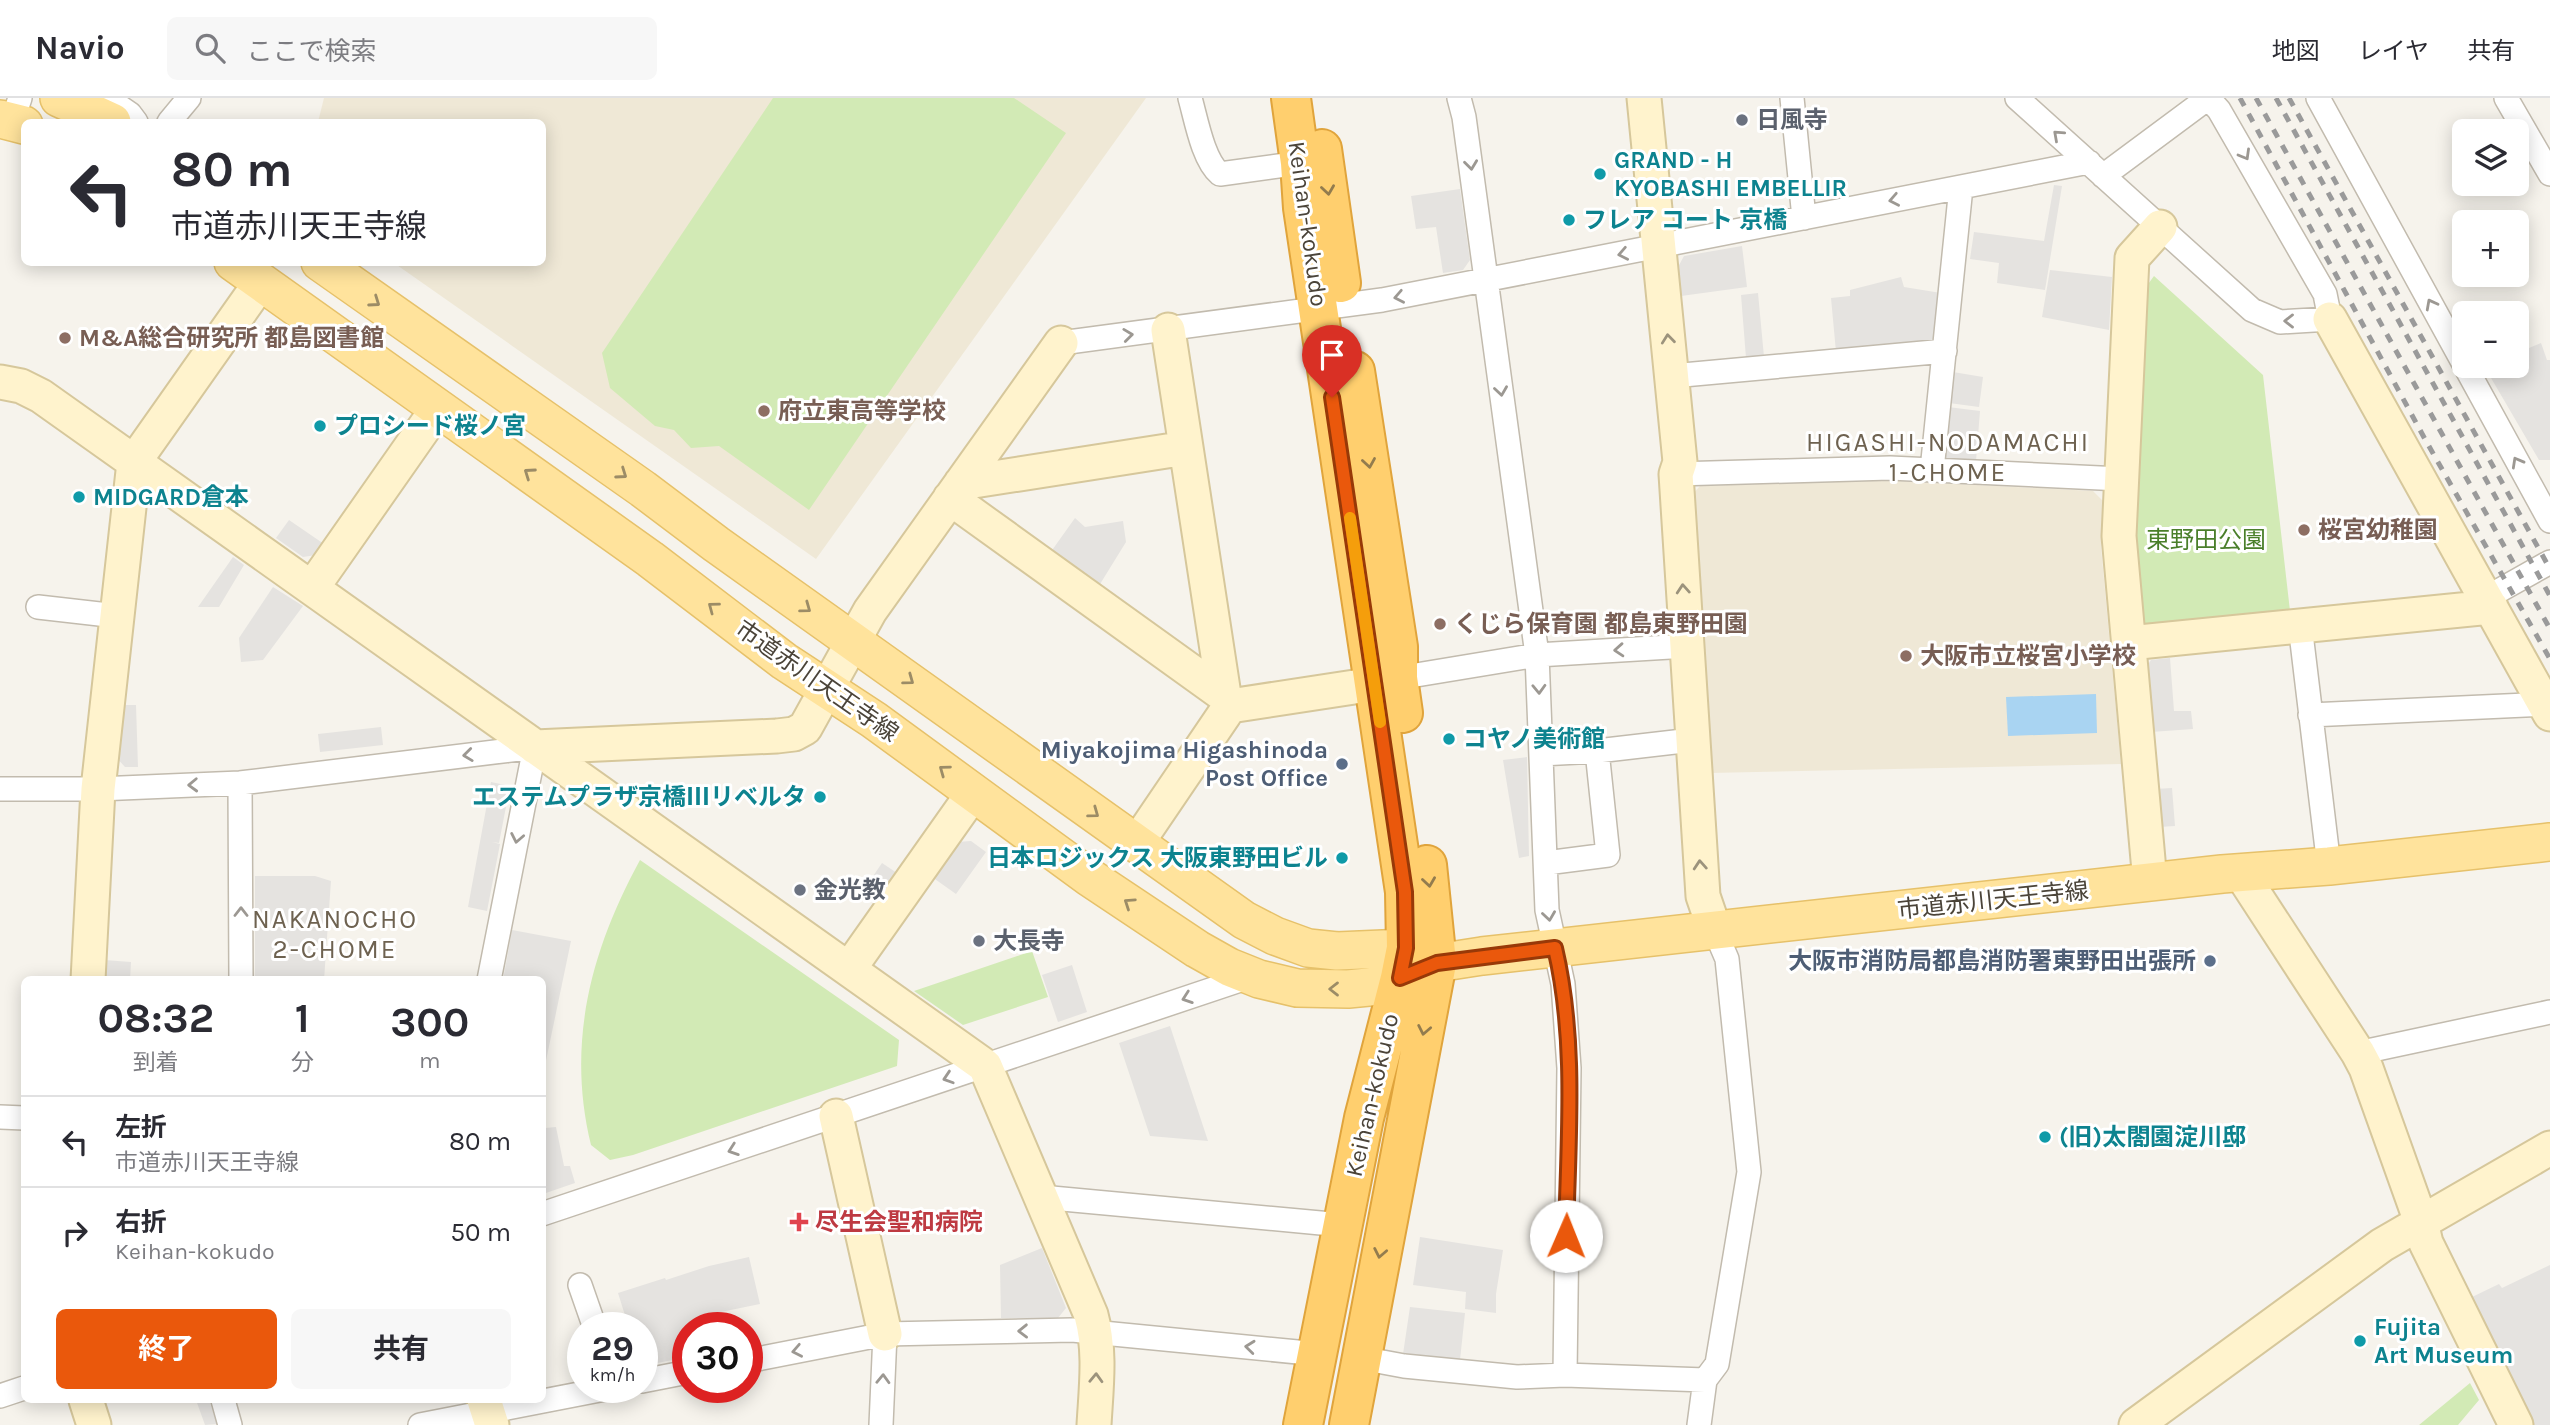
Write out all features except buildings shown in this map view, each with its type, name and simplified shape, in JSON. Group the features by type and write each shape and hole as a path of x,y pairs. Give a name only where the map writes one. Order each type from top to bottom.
{"highway":[{"name":"Keihan-kokudo","path":"1291,98 1303,208 1332,307"},
{"name":"Keihan-kokudo","path":"1314,98 1332,307 1386,681 1414,963 1361,1358 1349,1425"},
{"name":"Keihan-kokudo","path":"1303,1425 1364,1118 1414,963"}],"main road":[{"path":"59,98 105,119"},
{"name":"市道赤川天王寺線","path":"326,266 1244,920 1275,936 1308,948 1414,963 2240,872 2329,866 2550,842"},
{"name":"市道赤川天王寺線","path":"247,272 650,559 784,661 874,720 1089,877 1229,967 1297,988 1328,989 1379,986 1414,963"}],"street":[{"path":"107,98 134,119"},
{"path":"172,119 189,98"},
{"path":"1191,98 1200,135 1213,167 1220,174 1300,163"},
{"path":"1459,98 1464,117 1537,655 1547,910 1563,984 1569,1068 1565,1375"},
{"path":"1644,98 1680,462 1676,474 1703,897 1727,960 1749,1172 1717,1364 1705,1380 1699,1425"},
{"path":"1792,98 1804,218"},
{"path":"2017,98 2252,310 2280,322 2330,319"},
{"path":"0,789 98,789 240,783 535,747 787,736 805,729 870,611 1061,343 1332,307 1660,247 1961,187 2096,169 2208,98 2219,110 2325,294 2330,319 2547,709 2310,715"},
{"path":"2318,98 2452,343"},
{"path":"2506,98 2550,174"},
{"path":"1932,470 1961,187"},
{"path":"2150,882 2119,536 2132,258 2160,227"},
{"path":"88,976 98,789 134,462 247,272"},
{"path":"1136,844 1227,701 1168,330"},
{"path":"1672,376 1945,351"},
{"path":"2471,378 2550,522"},
{"path":"0,383 21,386 41,396 985,1066 1091,1315 1095,1331 1094,1425"},
{"path":"312,588 438,408"},
{"path":"955,491 1186,448"},
{"path":"1676,474 1890,468 2121,479"},
{"path":"955,491 1227,701 1386,681 1537,655 1687,646"},
{"path":"2129,643 2489,602 2550,562"},
{"path":"38,607 117,615"},
{"path":"2300,625 2329,866"},
{"path":"1541,754 1597,751 1692,740"},
{"path":"490,976 535,747"},
{"path":"1546,863 1608,855 1597,751"},
{"path":"240,783 241,976"},
{"path":"849,969 974,792"},
{"path":"2240,872 2366,1068 2426,1243 2516,1425"},
{"path":"546,1213 1252,976"},
{"path":"2358,1053 2550,1013"},
{"path":"836,1116 885,1334 881,1425"},
{"path":"0,1117 21,1118"},
{"path":"2136,1425 2382,1245 2550,1148"},
{"path":"1041,1197 1342,1226"},
{"path":"580,1285 589,1312"},
{"path":"763,1358 885,1334 1095,1331 1318,1354"},
{"path":"1361,1358 1404,1366 1517,1377 1565,1375 1705,1380"},
{"path":"0,1396 21,1389"},
{"path":"546,1401 567,1396"},
{"path":"87,1403 94,1425"},
{"path":"224,1403 230,1425"},
{"path":"420,1425 534,1403"}],"shaded area":[{"name":"府立東高等学校","path":"324,98 1146,98 816,559 398,266 546,266 546,119 319,119"},
{"path":"2054,185 2062,186 2045,290 1997,283 1999,263 1970,259 1974,232 2044,241"},
{"path":"1460,189 1470,260 1463,270 1443,273 1436,227 1416,229 1411,196"},
{"path":"1742,246 1747,287 1681,296 1678,267 1684,256"},
{"path":"2050,270 2112,277 2109,330 2042,317"},
{"path":"1901,277 1904,287 1941,293 1936,336 1927,344 1836,352 1831,298 1850,296 1850,290"},
{"path":"1758,293 1764,357 1746,358 1741,295"},
{"path":"2541,343 2547,360 2550,360 2550,460 2539,460 2491,378 2529,378 2529,348"},
{"path":"1953,372 1983,377 1979,407 1949,403"},
{"path":"1948,407 1980,411 1976,461 1943,458"},
{"name":"大阪市立桜宮小学校","path":"1882,480 2093,491 2103,501 2101,547 2121,764 1709,773 1691,496 1700,486"},
{"path":"1075,518 1085,527 1123,521 1126,542 1097,589 1050,553"},
{"path":"289,520 324,544 316,555 303,557 276,538"},
{"path":"233,557 244,565 219,607 198,607"},
{"path":"273,587 303,606 263,660 241,662 239,638"},
{"path":"2170,658 2174,711 2191,711 2193,729 2151,732 2145,669 2151,660"},
{"path":"122,705 136,705 138,767 125,767 115,756"},
{"path":"381,727 383,745 320,752 318,734"},
{"path":"1527,757 1529,856 1519,858 1503,760"},
{"path":"491,782 510,786 499,843 492,842 500,844 487,911 468,907"},
{"path":"2172,788 2175,826 2159,827 2155,789"},
{"path":"971,841 986,852 956,894 932,877 957,842"},
{"path":"882,863 897,873 881,895 867,885"},
{"path":"255,876 315,876 331,881 324,976 255,976"},
{"path":"512,930 571,941 546,1061 546,976 504,976"},
{"path":"104,960 131,962 130,976 103,976"},
{"path":"1072,965 1087,1012 1058,1022 1042,975"},
{"path":"1170,1026 1208,1141 1150,1136 1119,1043"},
{"path":"556,1127 564,1166 570,1166 575,1183 546,1193 546,1128"},
{"path":"1420,1237 1503,1250 1496,1313 1465,1309 1466,1292 1413,1285"},
{"path":"1042,1248 1066,1308 1058,1318 1001,1318 1000,1265"},
{"path":"749,1257 760,1304 721,1312 672,1312 672,1360 658,1363 658,1312 624,1312 618,1293"},
{"path":"2550,1265 2550,1425 2533,1425 2470,1298 2499,1284 2502,1288"},
{"path":"1410,1307 1465,1313 1460,1360 1403,1354"},
{"path":"197,1403 210,1403 217,1424 205,1425"}],"green space":[{"path":"773,98 1014,98 1066,133 809,510 719,446 691,448 674,430 655,426 610,388 602,353"},
{"name":"東野田公園","path":"2154,276 2263,375 2290,611 2146,626 2137,620 2131,542 2140,295"},
{"path":"640,860 899,1040 897,1066 633,1155 610,1160 591,1145 581,1070 588,998 608,928"},
{"path":"1032,951 1048,997 963,1025 914,991"},
{"path":"2470,1383 2479,1400 2458,1425 2419,1425"}],"water":[{"path":"2096,694 2097,733 2008,736 2006,697"}],"railway":[{"path":"2240,98 2426,441 2550,659"},
{"path":"2256,98 2550,629"},
{"path":"2276,98 2550,596"},
{"path":"2289,98 2550,569"}],"slow traffic":[{"path":"1350,518 1380,722"}],"place":[{"name":"日風寺","path":"1742,120"},
{"name":"GRAND - H KYOBASHI EMBELLIR","path":"1600,174"},
{"name":"フレア コート 京橋","path":"1569,220"},
{"name":"M&A総合研究所 都島図書館","path":"65,338"},
{"name":"府立東高等学校","path":"764,411"},
{"name":"プロシード桜ノ宮","path":"320,426"},
{"name":"MIDGARD倉本","path":"79,497"},
{"name":"桜宮幼稚園","path":"2304,530"},
{"name":"くじら保育園 都島東野田園","path":"1440,624"},
{"name":"大阪市立桜宮小学校","path":"1906,656"},
{"name":"コヤノ美術館","path":"1449,739"},
{"name":"Miyakojima Higashinoda Post Office","path":"1342,764"},
{"name":"エステムプラザ京橋Ⅲリベルタ","path":"820,797"},
{"name":"日本ロジックス 大阪東野田ビル","path":"1342,858"},
{"name":"金光教","path":"800,890"},
{"name":"大長寺","path":"979,941"},
{"name":"大阪市消防局都島消防署東野田出張所","path":"2210,961"},
{"name":"(旧)太閤園淀川邸","path":"2045,1137"},
{"name":"尽生会聖和病院","path":"799,1222"},
{"name":"Fujita Art Museum","path":"2360,1341"}],"district":[{"name":"HIGASHI-NODAMACHI 1-CHOME","path":"1948,457"},
{"name":"NAKANOCHO 2-CHOME","path":"335,934"}],"route":[{"path":"1332,397 1405,892 1406,948 1400,978 1437,963 1555,948 1563,984 1569,1068 1566,1236"}]}
